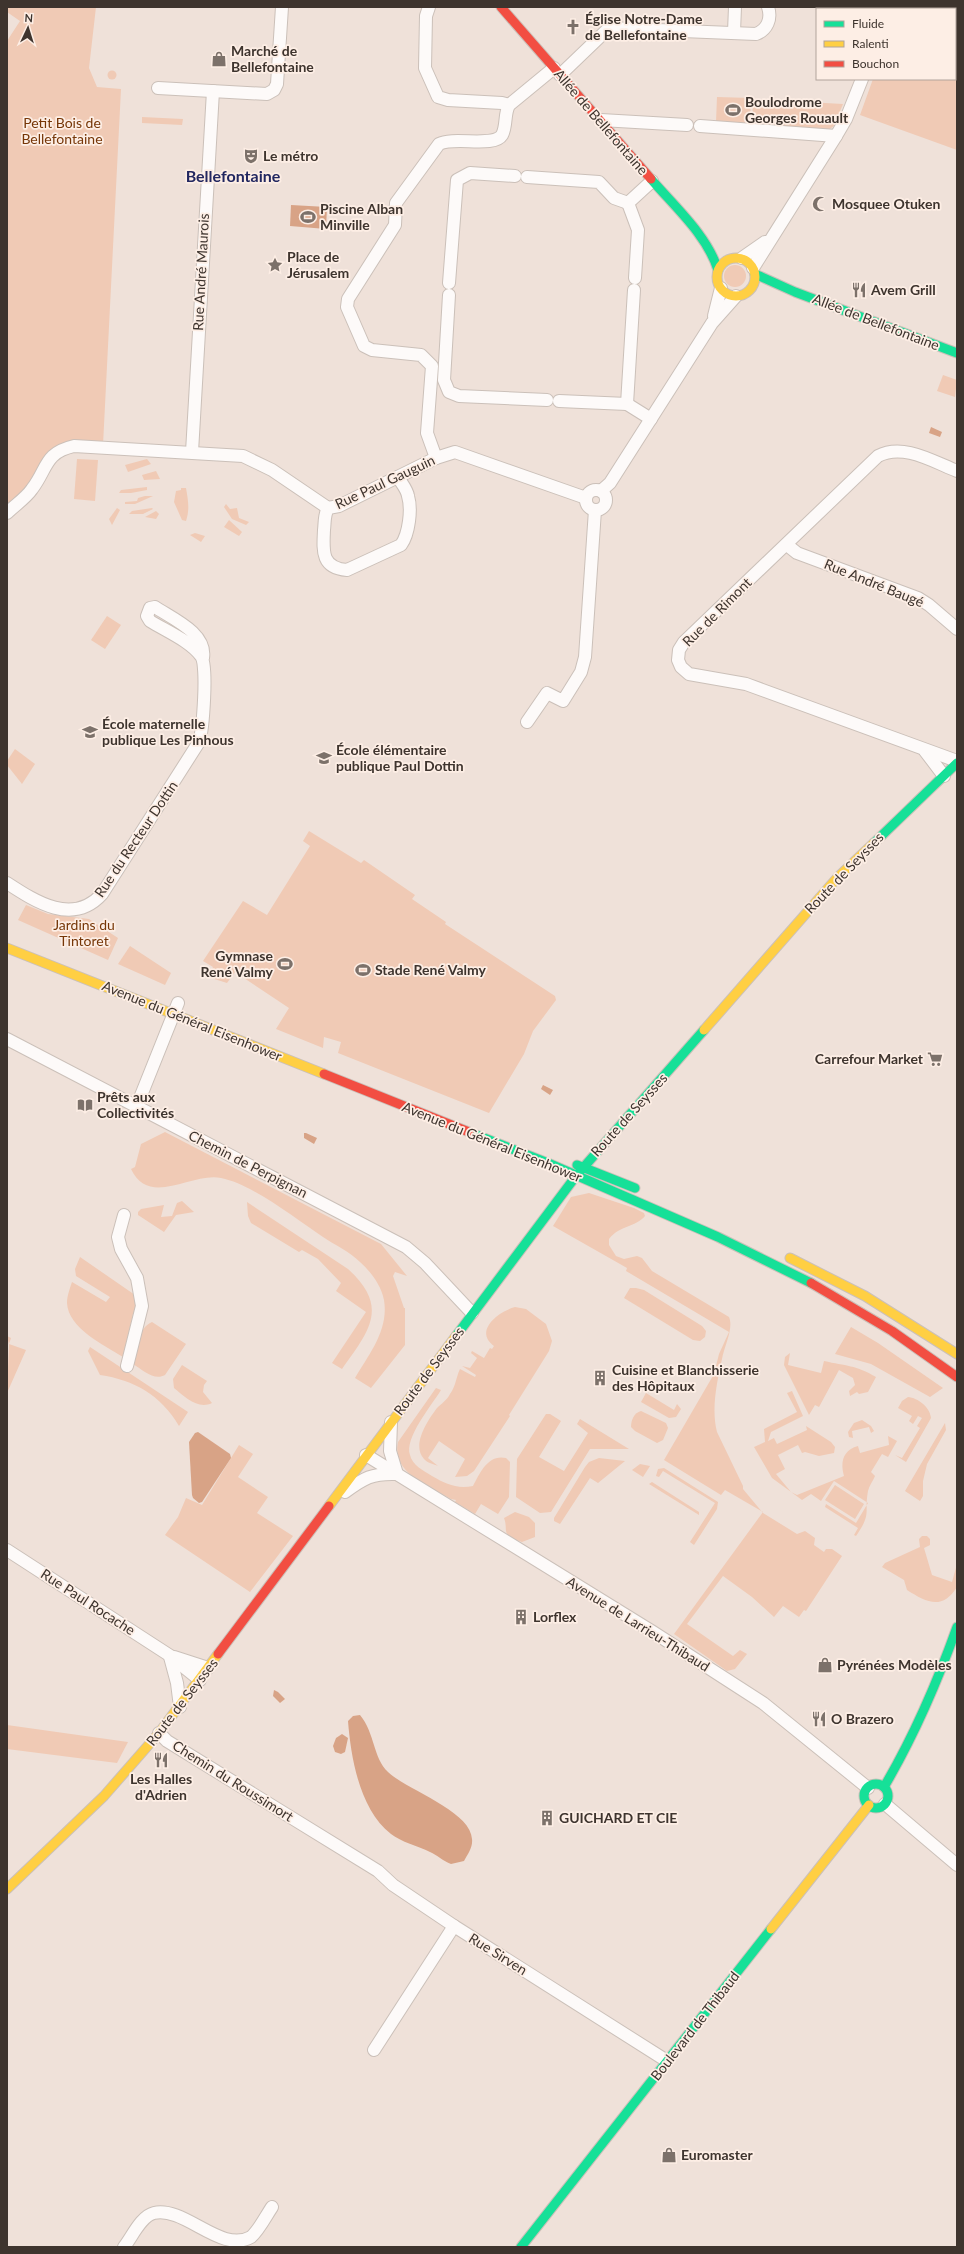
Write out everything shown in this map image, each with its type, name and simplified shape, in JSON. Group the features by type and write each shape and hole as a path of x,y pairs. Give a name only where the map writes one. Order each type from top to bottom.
{"main road":[{"name":"Allée de Bellefontaine","path":"501,7 601,120 701,237 714,257 718,270"},
{"name":"Allée de Bellefontaine","path":"701,237 729,259"},
{"path":"742,258 754,271 752,287 748,292 736,296 725,292 721,288 718,282 718,270 729,259 742,258"},
{"name":"Allée de Bellefontaine","path":"754,271 795,292 957,353"},
{"name":"Allée de Bellefontaine","path":"752,287 795,292"},
{"name":"Route de Seysses","path":"7,1889 104,1796 180,1707 366,1455 583,1167 837,878 957,762"},
{"name":"Avenue du Général Eisenhower","path":"7,939 110,978"},
{"name":"Avenue du Général Eisenhower","path":"7,948 188,1011 232,1029 245,1032"},
{"name":"Avenue du Général Eisenhower","path":"174,1006 553,1165 718,1237 803,1278 892,1331 957,1377"},
{"name":"Avenue du Général Eisenhower","path":"267,1040 643,1192"},
{"path":"779,1253 865,1296 957,1354"},
{"path":"884,1787 922,1718 937,1686 957,1627"},
{"path":"874,1785 884,1787 888,1797 885,1804 876,1808 869,1805 865,1799 868,1788 874,1785"},
{"name":"Boulevard de Thibaud","path":"521,2247 869,1805"}],"street":[{"path":"158,88 266,94 274,90 277,84 282,7"},
{"path":"429,7 426,16 425,68 438,97 448,100 502,103 509,105"},
{"path":"734,32 735,7"},
{"path":"436,458 427,433 432,366 421,355 372,350 364,346 347,306 348,299 395,225 396,203 439,144 449,139 490,141 498,138 502,134 506,110 509,105 557,72 609,28 756,34 763,31 768,25 768,7"},
{"path":"754,271 846,119 862,80"},
{"name":"Rue André Maurois","path":"192,452 213,91"},
{"path":"601,120 694,125 836,136"},
{"path":"449,283 457,180 470,173 593,181 602,185 614,198 628,203"},
{"path":"628,203 652,181"},
{"path":"627,404 638,230 628,203"},
{"path":"742,258 759,248 775,234"},
{"path":"712,323 719,303 721,288"},
{"path":"449,295 444,380 449,392 459,396 627,404 651,419"},
{"path":"601,491 610,483 712,323 736,296"},
{"name":"Rue Paul Gauguin","path":"7,513 33,488 50,457 64,448 74,446 243,456 272,470 328,508 338,506 436,458 455,452 586,498"},
{"name":"Rue de Rimont","path":"957,471 908,452 888,451 878,456 787,545 684,642 679,650 678,660 681,667 689,674 704,678 746,684 957,762"},
{"path":"328,508 325,515 323,554 325,558 338,569 347,570 401,545 405,539 410,506 408,494 398,477"},
{"path":"593,490 601,491 606,497 606,501 602,508 595,510 588,506 586,498 593,490"},
{"path":"527,722 547,693 563,701 581,672 585,656 595,510"},
{"name":"Rue André Baugé","path":"787,545 797,553 918,598 929,605 957,629"},
{"name":"Rue du Recteur Dottin","path":"7,884 43,904 57,909 72,910 95,902 199,742 203,723 204,651 197,636 155,607 150,608 147,616 150,621 194,649 203,658"},
{"path":"925,751 944,776"},
{"path":"136,1108 174,1006"},
{"name":"Chemin de Perpignan","path":"7,1039 136,1108 406,1247 424,1263 472,1313"},
{"path":"124,1215 118,1237 121,1249 137,1278 142,1306 127,1366"},
{"path":"391,1422 390,1450 397,1474"},
{"name":"Avenue de Larrieu-Thibaud","path":"366,1455 653,1632 763,1703 868,1788"},
{"name":"Route de Seysses","path":"335,1497 364,1478 377,1474 397,1474"},
{"name":"Rue Paul Rocache","path":"7,1550 169,1655 200,1680"},
{"path":"169,1655 177,1683 180,1707"},
{"name":"Rue Paul Rocache","path":"169,1655 208,1668"},
{"name":"Chemin du Roussimort","path":"159,1733 167,1740 378,1872 393,1885 454,1926"},
{"path":"885,1804 957,1865"},
{"name":"Rue Sirven","path":"374,2050 454,1926 666,2061"},
{"path":"124,2247 143,2220 154,2213 168,2213 225,2242 240,2243 251,2237 272,2206"}],"green space":[{"name":"Petit Bois de Bellefontaine","path":"7,7 96,7 89,68 97,87 121,89 103,445 61,448 30,488 7,511 7,41 20,21 7,12"},
{"path":"112,70 117,75 112,80 107,75"},
{"path":"957,74 957,150 860,115 873,80 956,80"},
{"name":"Boulodrome Georges Rouault","path":"717,97 751,98 750,123 716,122"},
{"path":"753,99 843,104 834,126 828,130 752,126"},
{"path":"142,117 183,119 182,125 142,123"},
{"path":"735,265 743,268 746,276 743,284 735,287 727,284 724,276 727,268"},
{"path":"943,375 957,380 955,397 937,391"},
{"path":"77,459 98,460 95,501 74,499"},
{"path":"147,459 151,464 128,472 125,465"},
{"path":"156,471 160,479 144,480 142,475"},
{"path":"147,487 147,490 131,493 119,493 121,490"},
{"path":"181,488 186,488 188,508 186,521 182,520 174,502 176,491 181,490"},
{"path":"153,496 135,504 125,504 125,502 137,501 138,498"},
{"path":"226,504 230,509 237,508 239,518 249,522 246,525 232,519 224,507"},
{"path":"117,508 120,510 112,525 109,519"},
{"path":"153,509 143,514 129,514 132,511"},
{"path":"156,511 159,514 156,519 145,517"},
{"path":"229,520 242,532 239,536 224,527"},
{"path":"195,533 205,536 201,542 190,535"},
{"path":"107,616 121,625 105,649 91,640"},
{"path":"15,749 35,764 22,784 7,765 7,761"},
{"name":"Stade René Valmy","path":"309,831 361,863 364,860 415,895 412,899 446,922 445,924 555,996 556,1000 533,1031 524,1054 489,1113 338,1053 341,1042 324,1037 323,1048 276,1029 289,1008 235,972 227,983 208,977 213,967 203,961 243,901 267,915 310,846 303,841"},
{"name":"Jardins du Tintoret","path":"26,905 48,914 89,919 118,938 108,960 18,920"},
{"name":"Jardins du Tintoret","path":"130,946 171,973 165,985 118,964"},
{"path":"165,1132 381,1244 407,1276 395,1272 393,1276 405,1308 405,1345 371,1388 355,1378 372,1351 381,1332 384,1321 385,1311 383,1294 372,1274 356,1258 274,1203 246,1187 221,1178 210,1177 172,1186 160,1187 149,1186 139,1180 131,1169 135,1167 141,1144"},
{"path":"589,1193 634,1208 644,1213 645,1216 641,1220 623,1228 613,1234 609,1239 609,1245 616,1256 624,1259 637,1256 642,1258 652,1271 729,1317 730,1332 722,1359 715,1396 715,1423 717,1432 743,1486 743,1489 761,1511 725,1490 721,1495 664,1460 714,1374 719,1354 729,1332 626,1271 627,1268 553,1226 571,1197"},
{"path":"182,1201 194,1212 176,1215 164,1232 138,1215 138,1212 141,1209 164,1205 161,1217 172,1216 177,1203"},
{"path":"247,1202 348,1269 361,1283 369,1295 372,1307 371,1319 367,1331 342,1369 332,1363 366,1312 336,1291 341,1283 318,1259 302,1250 299,1252 251,1223 248,1216"},
{"path":"80,1257 135,1295 138,1307 133,1314 123,1357 88,1335 80,1328 69,1312 67,1300 72,1282 106,1302 110,1297 76,1276 75,1269"},
{"path":"630,1288 644,1290 702,1326 706,1331 705,1337 700,1341 693,1340 624,1298"},
{"path":"515,1307 526,1309 546,1324 552,1341 549,1351 509,1415 510,1416 474,1471 467,1476 455,1477 465,1459 439,1441 428,1458 438,1466 427,1462 420,1453 419,1447 422,1433 433,1413 452,1391 460,1369 475,1377 476,1375 462,1366 470,1368 477,1358 471,1353 472,1351 484,1358 490,1348 492,1349 494,1346 488,1340 486,1334 487,1328 491,1322 502,1313"},
{"path":"152,1322 186,1344 165,1375 157,1377 133,1364 138,1340 147,1325"},
{"path":"851,1327 878,1343 943,1388 930,1397 871,1364 835,1354"},
{"path":"7,1336 11,1338 9,1344 26,1350 7,1393 9,1345"},
{"path":"90,1347 188,1412 179,1426 164,1406 146,1391 124,1381 100,1375 88,1351"},
{"path":"790,1353 788,1365 821,1373 824,1361 857,1368 876,1377 868,1392 859,1394 857,1392 850,1396 849,1391 855,1385 853,1378 839,1370 819,1407 815,1405 809,1415 784,1365 785,1357"},
{"path":"182,1365 207,1381 204,1385 203,1392 212,1403 207,1405 197,1404 187,1399 174,1388 173,1379"},
{"path":"436,1388 441,1390 420,1422 411,1440 409,1448 411,1459 432,1476 456,1486 467,1487 473,1486 482,1470 489,1462 494,1459 506,1458 510,1462 509,1497 498,1514 481,1504 475,1514 455,1502 456,1500 451,1499 414,1477 400,1462 397,1453 398,1442"},
{"path":"792,1391 803,1416 771,1432 768,1441 774,1438 777,1444 807,1430 806,1426 831,1442 835,1447 834,1453 819,1456 805,1452 802,1453 798,1445 778,1455 785,1469 776,1474 791,1492 772,1478 754,1447 765,1442 764,1429 797,1412 787,1393"},
{"path":"646,1393 674,1410 677,1404 681,1409 676,1417 669,1418 641,1402"},
{"path":"908,1397 916,1399 923,1404 928,1410 931,1418 906,1462 895,1455 902,1458 920,1428 917,1426 922,1418 918,1416 913,1424 909,1421 912,1416 898,1408 902,1401"},
{"path":"641,1411 666,1423 668,1428 663,1440 657,1443 635,1431 631,1427 633,1417 636,1413"},
{"path":"546,1414 550,1414 561,1421 539,1457 564,1471 588,1433 577,1424 580,1419 629,1449 590,1449 551,1512 540,1513 516,1497 517,1459"},
{"path":"862,1420 871,1426 874,1431 871,1433 869,1427 852,1431 853,1438 849,1437 848,1432 854,1423"},
{"path":"945,1423 946,1430 927,1464 923,1481 923,1496 920,1501 905,1491"},
{"path":"888,1436 897,1441 888,1457 882,1454 871,1472 875,1476 869,1489 867,1502 834,1481 821,1501 811,1494 802,1500 791,1492 797,1495 844,1476 842,1466 844,1457 849,1450 853,1448 858,1446 860,1453 889,1445"},
{"path":"239,1445 253,1454 238,1477 268,1497 257,1513 293,1536 250,1592 165,1535 178,1517 186,1498 202,1505"},
{"path":"599,1458 625,1461 598,1483 590,1478 560,1524 554,1521 554,1518 585,1467 589,1462"},
{"path":"640,1464 650,1466 643,1477 632,1470"},
{"path":"664,1468 718,1502 717,1509 694,1545 690,1542 715,1503 663,1471 659,1477 656,1476 658,1469"},
{"path":"652,1482 699,1512 699,1515 649,1484"},
{"path":"835,1485 864,1504 855,1519 825,1500"},
{"path":"826,1504 856,1523 867,1505 866,1518 856,1536 854,1535 858,1528 825,1507"},
{"path":"515,1512 529,1517 535,1523 535,1537 522,1542 510,1537 506,1532 504,1518"},
{"path":"763,1513 797,1534 805,1531 815,1538 814,1545 824,1552 826,1549 832,1549 842,1556 806,1611 804,1610 799,1617 783,1606 774,1617 752,1597 723,1576 687,1624 733,1656 740,1650 747,1654 735,1669 727,1671 674,1634"},
{"path":"922,1536 927,1536 930,1539 930,1545 924,1548 932,1575 952,1582 957,1564 957,1587 951,1595 940,1602 927,1601 907,1590 904,1580 882,1567 885,1563 920,1547 919,1539"},
{"path":"7,1725 128,1742 117,1763 7,1749"}],"shaded area":[{"name":"Piscine Alban Minville","path":"291,205 327,207 326,229 290,226"},
{"path":"931,427 942,432 940,437 929,433"},
{"path":"543,1085 553,1090 550,1095 541,1089"},
{"path":"304,1133 317,1138 314,1144 304,1138"},
{"path":"198,1432 230,1454 231,1458 202,1502 199,1503 193,1498 192,1495 189,1442 195,1433"},
{"path":"274,1690 285,1699 280,1703 273,1696"},
{"path":"360,1715 369,1730 379,1760 388,1772 397,1779 450,1810 461,1819 469,1829 472,1845 464,1861 451,1864 430,1852 391,1834 380,1824 372,1812 359,1783 349,1736 348,1721 353,1716"},
{"path":"342,1734 348,1738 345,1752 341,1754 335,1752 333,1746 336,1738"}],"traffic: fast":[{"path":"651,179 698,233 713,257 718,270"},
{"path":"755,274 795,292 957,353"},
{"path":"874,843 957,763"},
{"path":"456,1336 576,1176 704,1030"},
{"path":"469,1132 548,1163 718,1237 811,1283"},
{"path":"577,1165 635,1188"},
{"path":"884,1787 924,1709 957,1627"},
{"path":"876,1784 884,1788 888,1796 884,1804 876,1808 868,1804 864,1796 868,1788 876,1784"},
{"path":"521,2247 771,1929"}],"traffic: slow":[{"path":"732,258 740,258 747,261 752,266 755,277 752,288 747,293 740,296 732,296 725,293 720,288 717,281 717,273 720,266 725,261 732,258"},
{"path":"704,1030 837,878 874,843"},
{"path":"7,948 324,1074"},
{"path":"790,1258 865,1296 957,1354"},
{"path":"329,1506 456,1336"},
{"path":"7,1889 104,1796 159,1733 218,1654"},
{"path":"771,1929 869,1805"}],"traffic: jam":[{"path":"501,7 651,179"},
{"path":"324,1074 469,1132"},
{"path":"811,1283 892,1331 957,1377"},
{"path":"218,1654 329,1506"}],"place":[{"name":"Église Notre-Dame de Bellefontaine","path":"573,27"},
{"name":"Marché de Bellefontaine","path":"219,59"},
{"name":"Boulodrome Georges Rouault","path":"733,110"},
{"name":"Le métro","path":"251,156"},
{"name":"Mosquee Otuken","path":"820,204"},
{"name":"Piscine Alban Minville","path":"308,217"},
{"name":"Place de Jérusalem","path":"275,265"},
{"name":"Avem Grill","path":"859,290"},
{"name":"École maternelle publique Les Pinhous","path":"90,732"},
{"name":"École élémentaire publique Paul Dottin","path":"324,758"},
{"name":"Gymnase René Valmy","path":"285,964"},
{"name":"Stade René Valmy","path":"363,970"},
{"name":"Carrefour Market","path":"935,1059"},
{"name":"Prêts aux Collectivités","path":"85,1105"},
{"name":"Cuisine et Blanchisserie des Hôpitaux","path":"600,1378"},
{"name":"Lorflex","path":"521,1617"},
{"name":"Pyrénées Modèles","path":"825,1665"},
{"name":"O Brazero","path":"819,1719"},
{"name":"Les Halles d'Adrien","path":"161,1760"},
{"name":"GUICHARD ET CIE","path":"547,1818"},
{"name":"Euromaster","path":"669,2155"}],"district":[{"name":"Bellefontaine","path":"233,176"}]}
